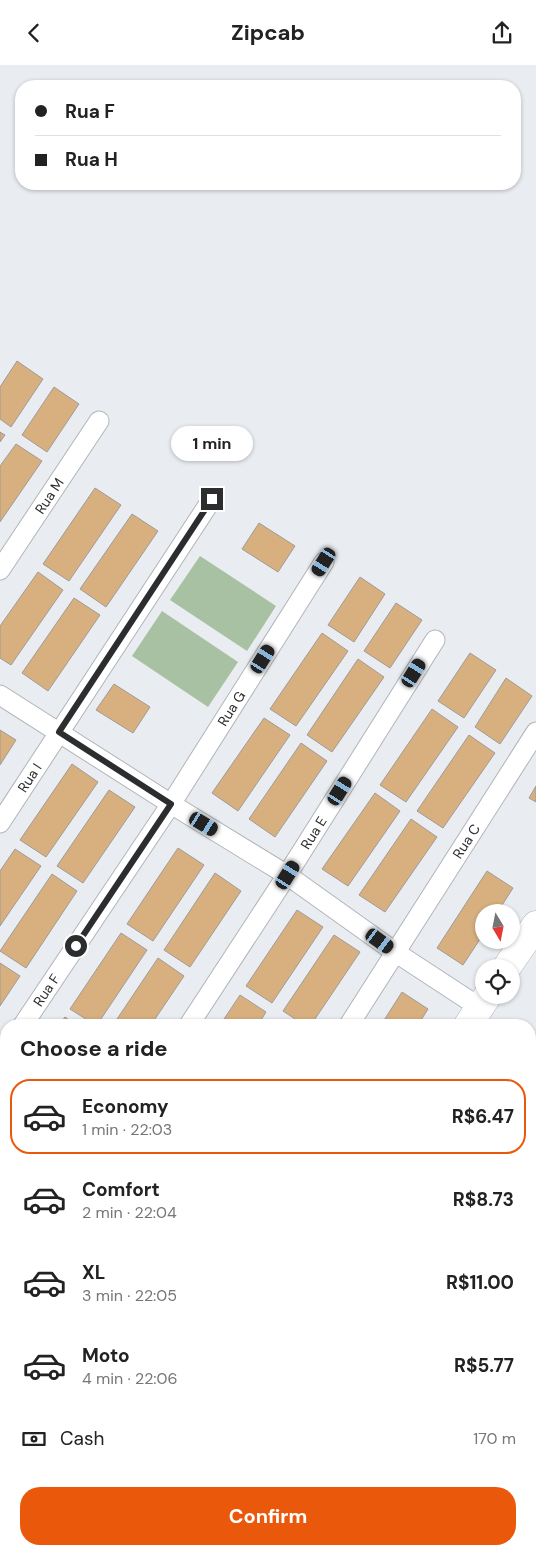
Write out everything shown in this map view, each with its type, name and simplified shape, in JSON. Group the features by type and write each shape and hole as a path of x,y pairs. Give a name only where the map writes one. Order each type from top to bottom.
{"street":[{"name":"Rua M","path":"0,570 99,421"},
{"name":"Rua I","path":"0,823 212,499"},
{"name":"Rua G","path":"171,804 324,562"},
{"name":"Rua E","path":"193,1019 288,875 436,640"},
{"path":"0,695 171,804 288,875 478,1009"},
{"name":"Rua C","path":"353,1019 536,732"},
{"name":"Rua F","path":"27,1019 171,804"},
{"path":"513,959 536,925"}],"green space":[{"path":"200,556 276,606 247,651 170,600"},
{"path":"162,611 238,662 208,707 132,656"}],"building":[{"path":"17,361 43,379 11,427 0,419 0,387"},
{"path":"54,387 79,404 47,452 22,435"},
{"path":"0,432 5,435 0,442"},
{"path":"16,444 42,461 0,522 0,466"},
{"path":"95,488 121,505 69,581 43,564"},
{"path":"132,514 158,531 106,607 80,589"},
{"path":"259,523 295,546 278,572 242,549"},
{"path":"38,572 63,590 11,665 0,658 0,626"},
{"path":"360,577 385,594 354,642 328,625"},
{"path":"74,598 100,615 48,691 22,673"},
{"path":"396,603 422,620 390,668 364,651"},
{"path":"322,633 348,651 296,726 270,709"},
{"path":"470,653 496,670 464,718 438,701"},
{"path":"358,659 384,677 332,752 307,735"},
{"path":"506,678 532,696 500,744 475,727"},
{"path":"114,684 150,707 133,733 96,710"},
{"path":"432,709 458,727 406,802 380,785"},
{"path":"264,718 290,735 238,811 212,793"},
{"path":"0,730 16,740 0,765"},
{"path":"469,735 495,753 443,828 417,811"},
{"path":"301,743 327,761 275,837 249,819"},
{"path":"72,764 98,782 46,857 20,840"},
{"path":"536,786 536,802 529,798"},
{"path":"109,790 135,807 83,883 57,866"},
{"path":"375,793 400,811 348,886 322,869"},
{"path":"411,819 437,837 385,912 359,895"},
{"path":"178,848 204,865 153,941 127,924"},
{"path":"15,849 41,866 0,926 0,871"},
{"path":"487,871 513,888 503,904 475,904 475,947 463,965 437,948"},
{"path":"215,873 241,891 190,967 164,950"},
{"path":"52,874 77,891 26,968 0,951"},
{"path":"297,910 323,927 272,1003 246,986"},
{"path":"121,933 147,950 101,1019 86,1019 70,1009"},
{"path":"334,935 360,952 315,1019 295,1019 283,1011"},
{"path":"158,958 184,976 155,1019 117,1019"},
{"path":"0,963 20,976 0,1006"},
{"path":"402,992 428,1009 422,1019 385,1019"},
{"path":"240,995 266,1012 262,1019 224,1019"}],"route":[{"path":"76,946 171,804 59,732 212,499"}]}
